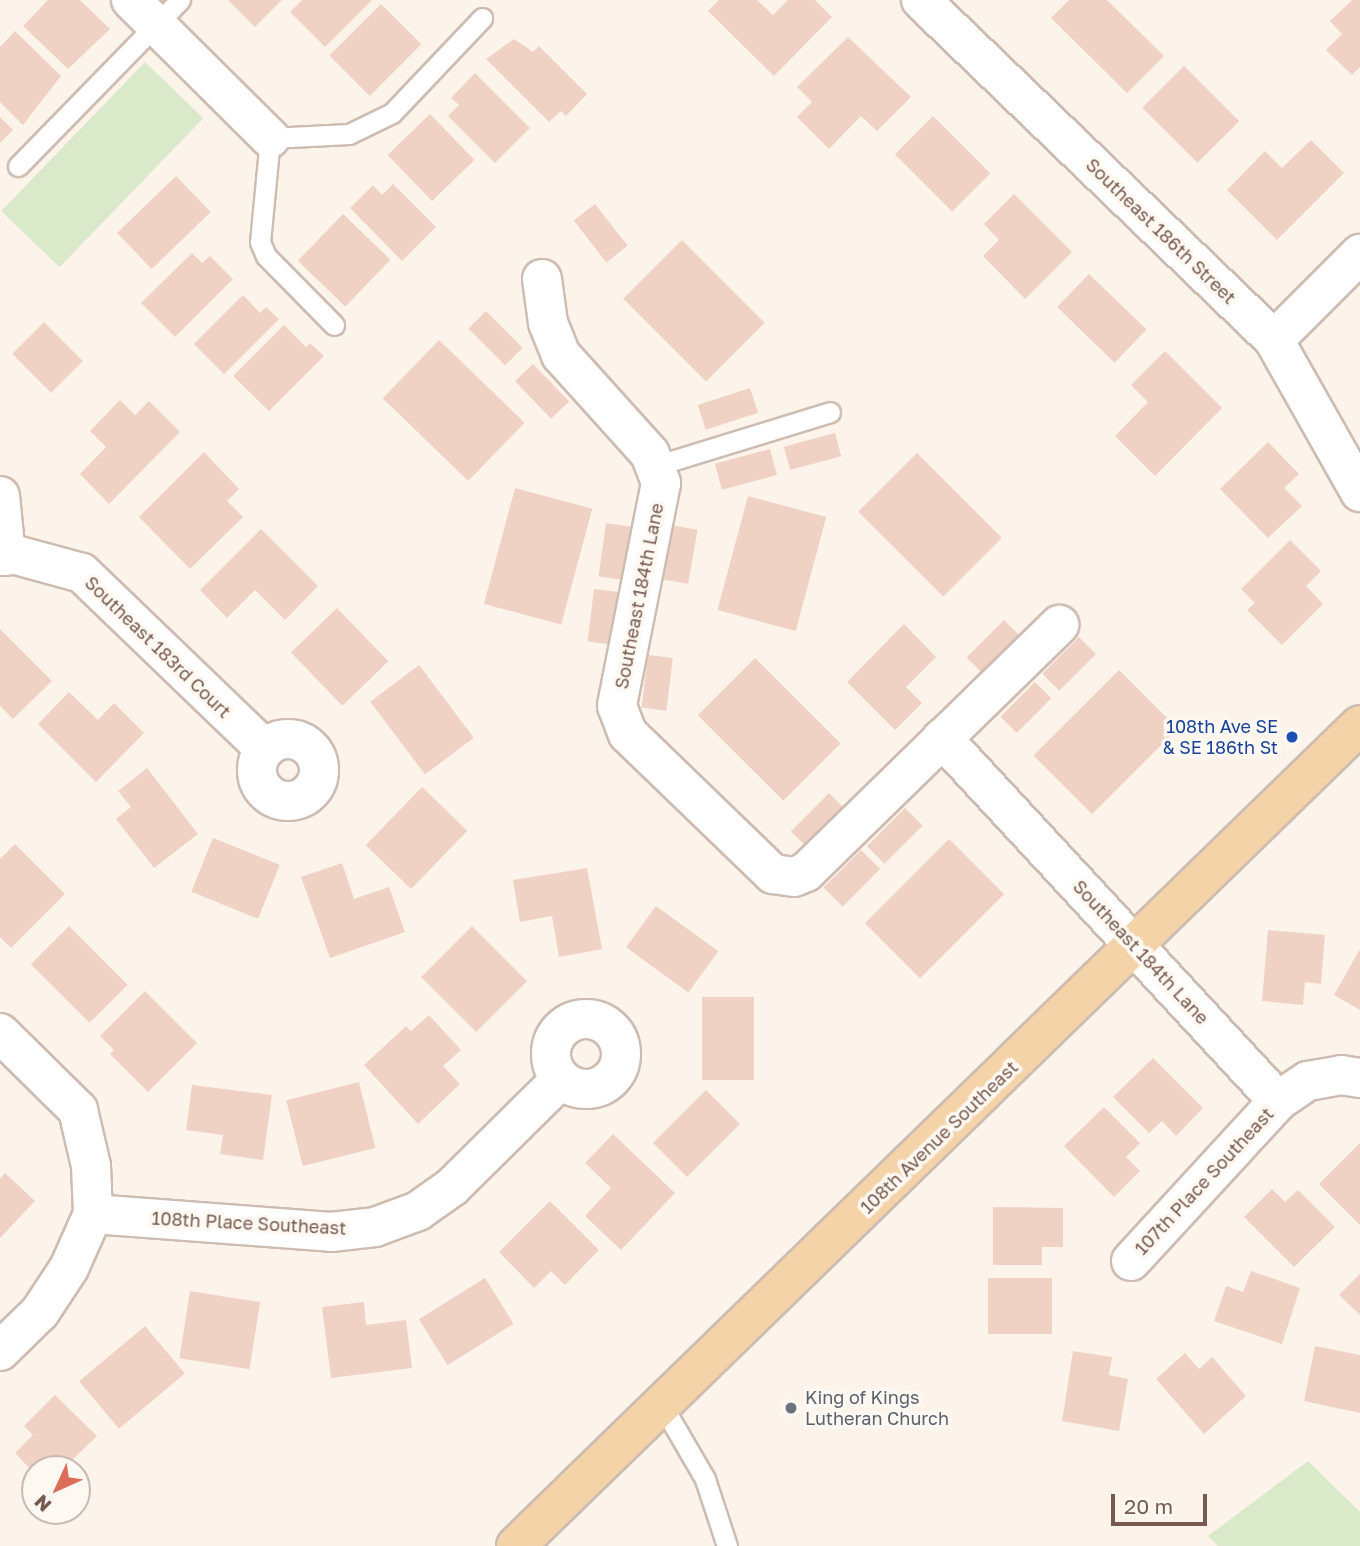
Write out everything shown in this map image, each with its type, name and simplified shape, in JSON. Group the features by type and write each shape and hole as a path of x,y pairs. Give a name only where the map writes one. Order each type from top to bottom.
{"main road":[{"name":"108th Avenue Southeast","path":"516,1546 1136,946 1360,725"}],"street":[{"name":"Southeast 186th Street","path":"922,0 1275,340 1360,492"},
{"path":"156,8 270,138"},
{"path":"1275,340 1360,254"},
{"name":"Southeast 184th Lane","path":"542,279 548,323 561,355 650,454 661,484 617,706 628,734 774,874 794,877 806,872 1059,625"},
{"path":"0,496 3,556"},
{"name":"Southeast 183rd Court","path":"3,556 82,573 265,749"},
{"name":"Southeast 184th Lane","path":"942,738 1278,1101"},
{"path":"0,1034 78,1110 91,1166 93,1214 69,1268 47,1301 0,1351"},
{"path":"1278,1101 1308,1081 1341,1074 1360,1078"},
{"name":"108th Place Southeast","path":"93,1214 331,1232 375,1227 418,1211 452,1187 561,1079"},
{"name":"107th Place Southeast","path":"1131,1261 1278,1101"}],"lane":[{"path":"18,166 156,8"},
{"path":"334,325 266,256 260,242 270,138 349,134 392,113 482,18"},
{"path":"655,466 830,412"},
{"path":"662,1405 705,1479 727,1546"}],"green space":[{"path":"145,62 203,118 59,267 1,211"},
{"path":"1308,1461 1360,1512 1360,1546 1218,1546 1208,1536"}],"building":[{"path":"48,0 80,0 110,29 68,69 23,26"},
{"path":"228,0 282,0 255,27"},
{"path":"302,0 372,0 325,47 290,12"},
{"path":"719,0 757,0 773,15 788,0 815,0 832,17 774,76 708,11"},
{"path":"1069,0 1107,0 1164,56 1127,93 1051,18"},
{"path":"1352,0 1360,0 1360,67 1352,75 1326,50 1342,34 1330,21"},
{"path":"381,4 421,44 370,96 329,56"},
{"path":"15,31 61,76 23,125 0,102 0,47"},
{"path":"848,37 911,97 877,131 861,116 829,149 797,117 812,102 797,87"},
{"path":"514,39 533,52 539,46 587,94 566,116 561,111 549,122 486,59"},
{"path":"1184,66 1239,121 1197,163 1142,108"},
{"path":"475,73 530,128 495,163 448,116 459,105 451,98"},
{"path":"430,114 474,160 432,201 388,155"},
{"path":"933,116 990,173 952,211 895,154"},
{"path":"0,117 13,130 0,143"},
{"path":"1311,140 1344,173 1277,240 1227,190 1265,151 1282,168"},
{"path":"176,176 211,212 152,269 117,233"},
{"path":"393,184 436,227 402,261 350,208 373,185 382,195"},
{"path":"1014,194 1072,252 1025,299 983,256 999,240 984,224"},
{"path":"595,204 628,246 606,262 574,221"},
{"path":"343,214 390,260 345,307 298,261"},
{"path":"682,240 765,323 706,381 623,299"},
{"path":"192,253 202,263 210,256 233,279 175,337 141,303"},
{"path":"1089,274 1147,330 1115,363 1057,307"},
{"path":"243,295 260,313 266,307 279,319 224,374 194,344"},
{"path":"486,311 523,348 505,365 468,329"},
{"path":"44,322 83,361 51,393 12,354"},
{"path":"284,325 306,347 310,343 324,356 269,411 233,376"},
{"path":"439,340 525,423 468,481 383,398"},
{"path":"1165,351 1222,408 1155,476 1115,436 1148,402 1131,385"},
{"path":"533,364 569,401 551,419 515,381"},
{"path":"750,388 758,413 706,430 698,405"},
{"path":"120,400 135,415 149,401 180,432 109,504 80,474 106,447 90,431"},
{"path":"835,433 841,456 790,470 784,447"},
{"path":"1268,442 1299,474 1284,488 1302,506 1268,538 1220,489"},
{"path":"770,449 777,475 722,490 715,464"},
{"path":"204,452 239,489 227,501 243,517 190,569 139,517"},
{"path":"917,453 1002,538 943,597 858,512"},
{"path":"515,488 592,509 561,625 484,604"},
{"path":"748,496 826,517 796,631 717,610"},
{"path":"606,523 633,527 625,580 598,576"},
{"path":"671,525 698,530 688,584 661,579"},
{"path":"261,529 318,586 285,620 255,590 227,618 200,590"},
{"path":"1290,540 1321,571 1306,586 1323,604 1282,645 1247,610 1255,603 1241,589"},
{"path":"594,589 620,592 613,645 588,642"},
{"path":"337,608 388,661 342,706 291,652"},
{"path":"1004,620 1023,639 986,677 967,657"},
{"path":"904,624 936,657 906,687 922,703 895,730 847,682"},
{"path":"0,629 52,681 13,719 0,706"},
{"path":"1079,637 1096,654 1059,691 1042,674"},
{"path":"648,655 673,658 666,711 642,708"},
{"path":"755,658 841,744 783,801 698,715"},
{"path":"419,665 474,738 425,774 370,702"},
{"path":"1119,670 1178,729 1092,814 1033,756"},
{"path":"1035,682 1051,698 1017,733 1000,717"},
{"path":"69,692 98,720 114,703 144,733 96,782 38,724"},
{"path":"147,768 198,834 154,868 116,819 131,807 118,791"},
{"path":"422,787 467,831 411,889 366,845"},
{"path":"829,793 847,811 808,849 791,831"},
{"path":"905,808 923,826 884,864 867,846"},
{"path":"213,838 280,865 258,919 191,892"},
{"path":"949,839 1004,894 920,978 865,923"},
{"path":"15,844 65,894 11,948 0,937 0,859"},
{"path":"861,850 880,869 843,907 824,887"},
{"path":"342,863 354,899 389,887 405,932 330,958 301,877"},
{"path":"587,868 602,949 559,957 552,916 520,922 513,880"},
{"path":"656,906 718,951 688,993 626,947"},
{"path":"69,926 128,985 90,1023 31,964"},
{"path":"472,926 527,981 476,1032 421,977"},
{"path":"1268,930 1325,935 1321,984 1305,982 1303,1005 1262,1001"},
{"path":"1360,949 1360,1010 1334,995"},
{"path":"145,991 197,1043 148,1092 110,1054 114,1050 100,1036"},
{"path":"702,997 754,997 754,1080 702,1080"},
{"path":"429,1015 461,1050 443,1066 460,1084 418,1124 364,1065 406,1026 411,1031"},
{"path":"1153,1058 1203,1108 1176,1136 1162,1121 1149,1133 1113,1097"},
{"path":"359,1082 375,1148 303,1166 286,1100"},
{"path":"192,1085 272,1095 263,1160 220,1154 223,1135 186,1130"},
{"path":"706,1090 740,1124 687,1177 653,1143"},
{"path":"1104,1107 1140,1143 1126,1157 1140,1171 1114,1197 1064,1146"},
{"path":"613,1134 675,1193 621,1250 585,1216 611,1188 585,1163"},
{"path":"1360,1143 1360,1225 1319,1184"},
{"path":"5,1173 35,1201 0,1238 0,1179"},
{"path":"1272,1189 1285,1202 1298,1190 1335,1227 1294,1267 1244,1217"},
{"path":"550,1201 599,1250 565,1285 551,1271 534,1288 499,1252"},
{"path":"993,1207 1063,1208 1063,1247 1042,1247 1042,1265 993,1265"},
{"path":"1251,1271 1300,1288 1282,1344 1214,1321 1226,1286 1243,1292"},
{"path":"1360,1274 1360,1315 1339,1295"},
{"path":"485,1278 514,1324 447,1365 419,1319"},
{"path":"988,1278 1052,1278 1052,1334 988,1334"},
{"path":"190,1291 260,1302 249,1369 179,1358"},
{"path":"364,1302 366,1325 406,1320 412,1368 331,1378 322,1307"},
{"path":"145,1326 185,1373 119,1429 79,1381"},
{"path":"1315,1346 1360,1355 1360,1413 1304,1401"},
{"path":"1073,1351 1112,1357 1109,1375 1128,1379 1119,1431 1062,1421"},
{"path":"1185,1353 1199,1369 1212,1357 1246,1396 1204,1434 1156,1379"},
{"path":"55,1395 97,1436 77,1455 21,1455 21,1459 15,1453 33,1435 24,1426"}],"place":[{"name":"108th Ave SE & SE 186th St","path":"1292,737"},
{"name":"King of Kings Lutheran Church","path":"791,1408"}]}
